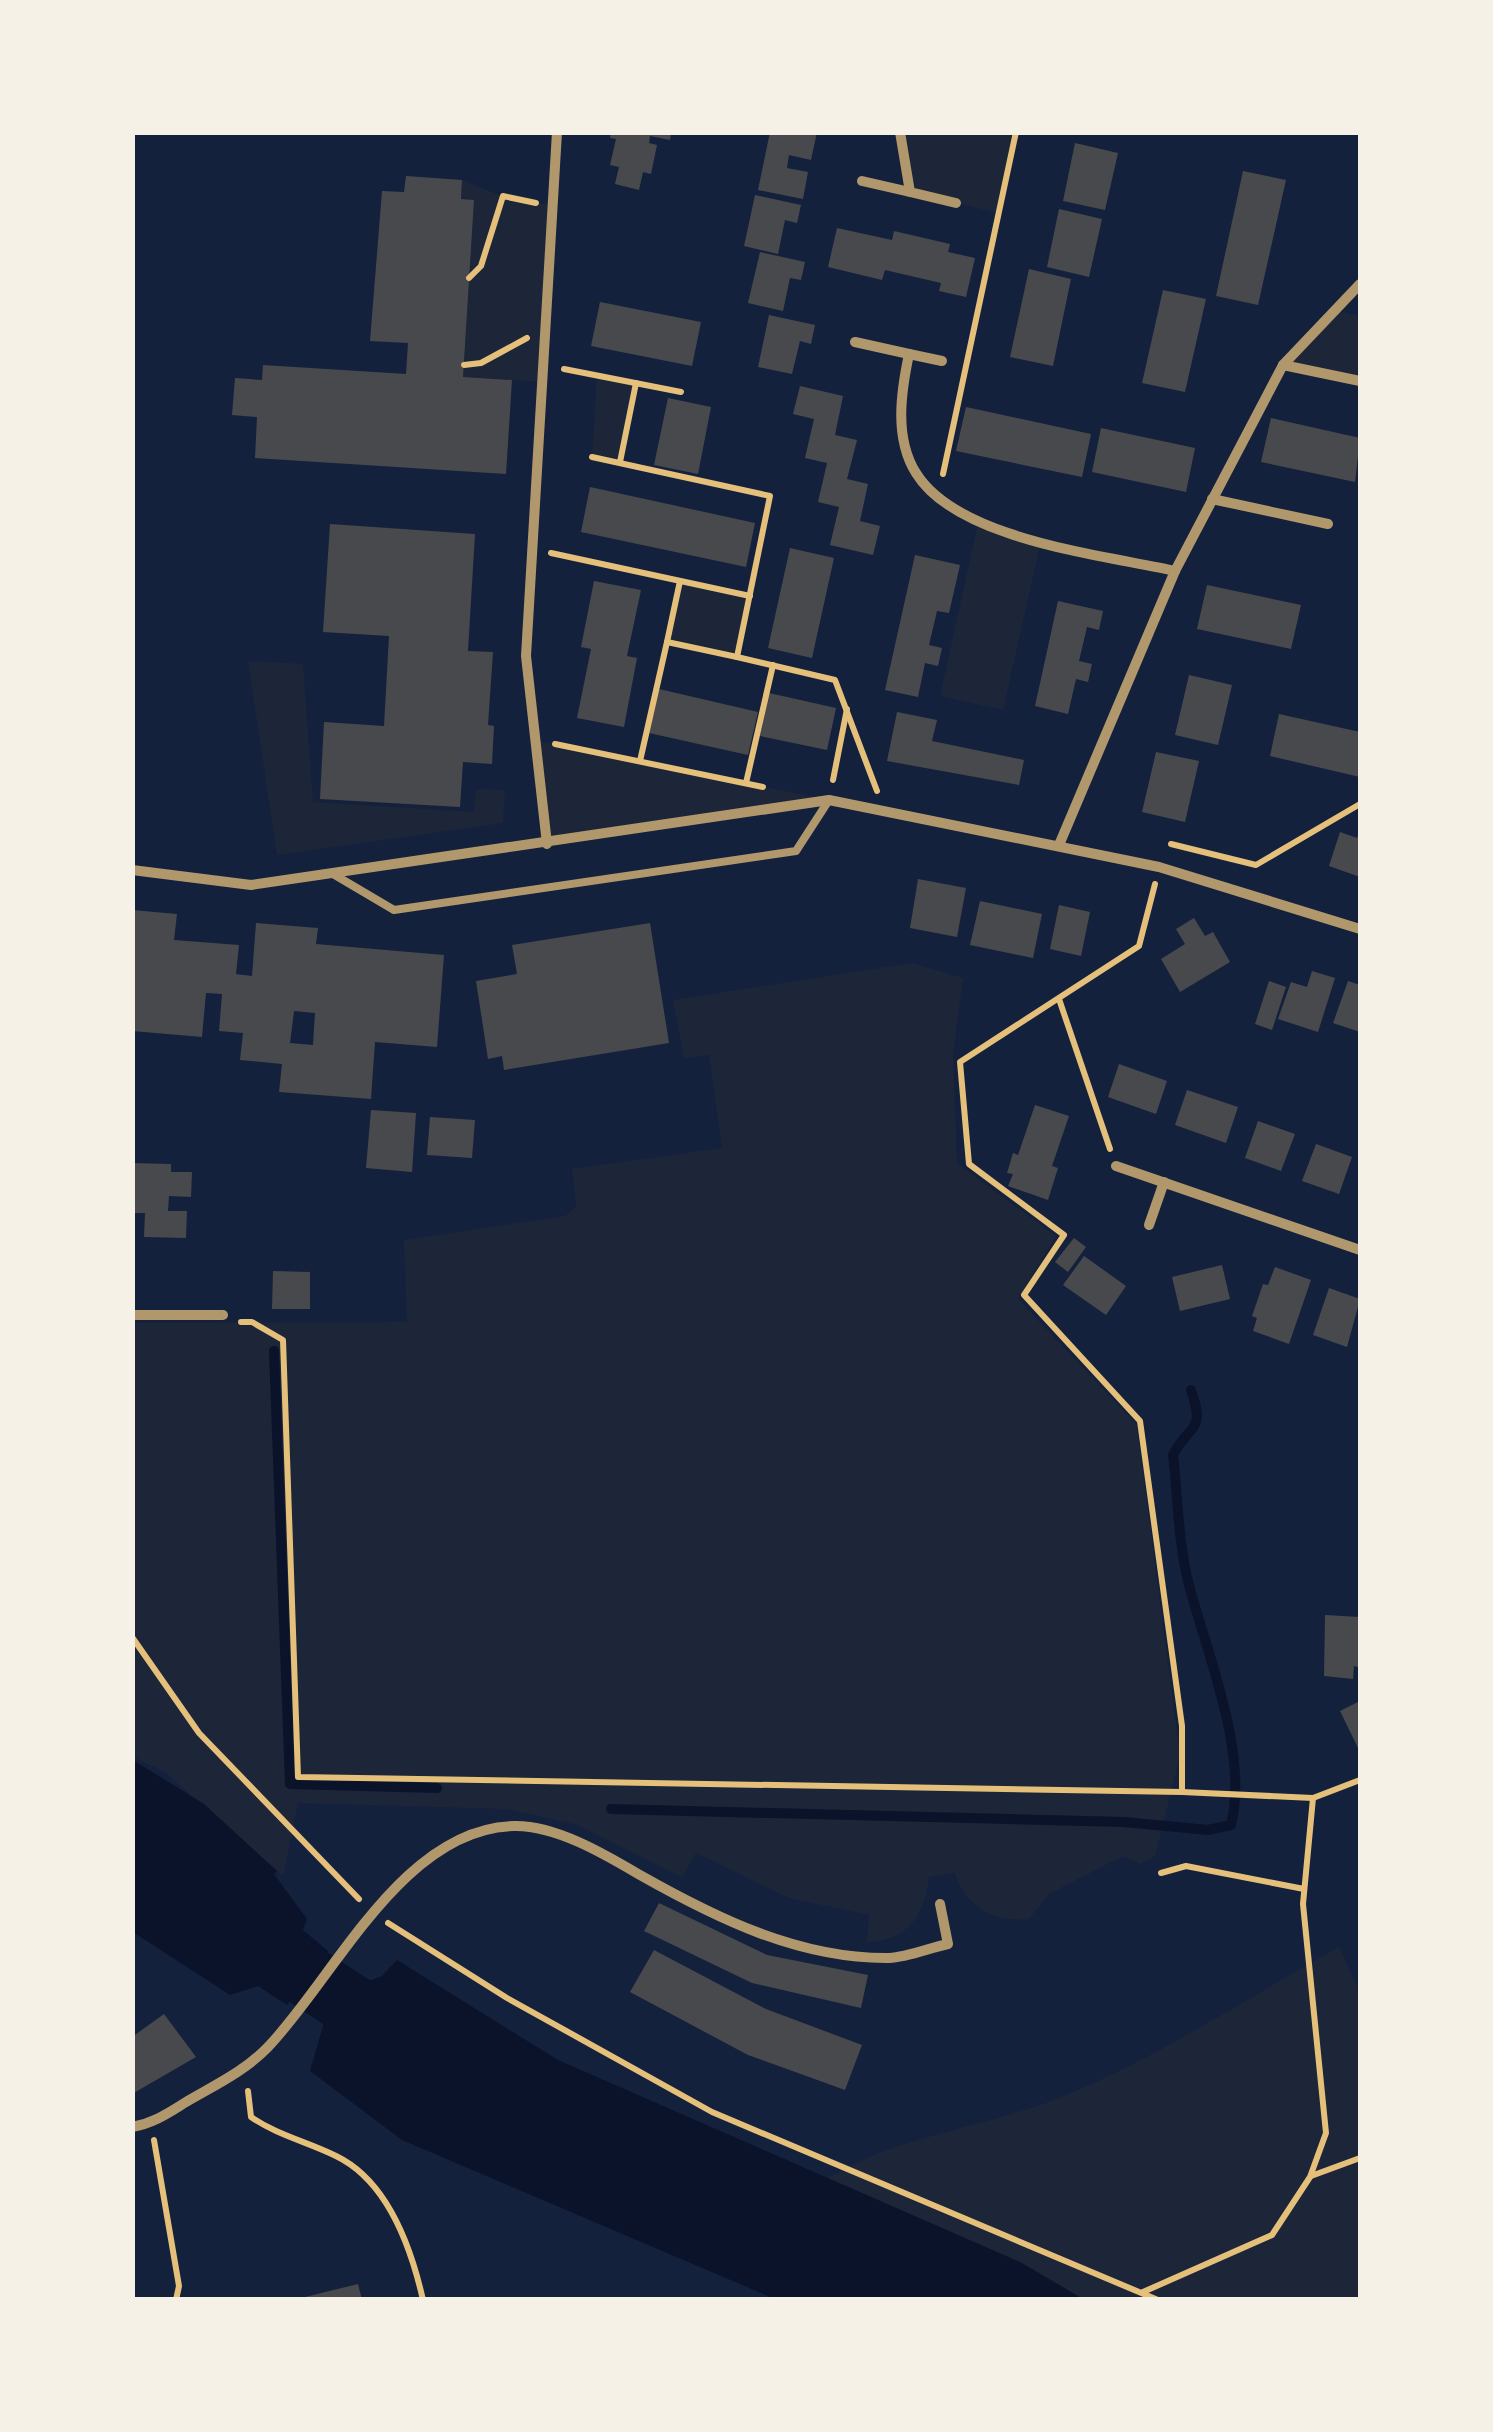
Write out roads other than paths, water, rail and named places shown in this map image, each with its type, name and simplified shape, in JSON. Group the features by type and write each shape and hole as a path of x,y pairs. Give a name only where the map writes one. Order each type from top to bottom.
{"street":[{"path":"546,844 526,656 557,132"},
{"path":"900,132 910,192"},
{"path":"862,181 956,203"},
{"path":"1059,845 1176,571 1283,365 1360,284"},
{"path":"855,342 942,361"},
{"path":"909,354 900,393 904,440 916,473 938,498 978,523 1176,571"},
{"path":"1283,365 1360,381"},
{"path":"1212,499 1328,524"},
{"path":"132,870 251,885 829,800 1159,866 1360,929"},
{"path":"1116,1166 1360,1250"},
{"path":"1149,1225 1164,1182"},
{"path":"132,1316 228,1318"},
{"path":"132,2127 152,2124 248,2065 269,2046 373,1914 407,1878 457,1839 515,1825 585,1843 696,1907 791,1946 891,1958 948,1944 940,1904"}],"lane":[{"path":"333,874 394,910 796,851 829,800"}],"waterway":[{"path":"274,1351 290,1784 437,1788"},
{"path":"611,1809 1124,1822 1208,1830 1231,1825 1235,1767 1224,1704 1189,1585 1173,1455 1196,1421 1191,1390"},
{"path":"132,1846 265,1947 405,2038"}]}
